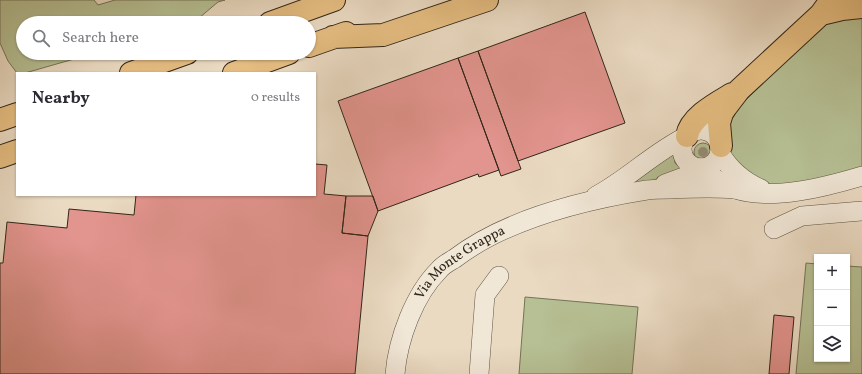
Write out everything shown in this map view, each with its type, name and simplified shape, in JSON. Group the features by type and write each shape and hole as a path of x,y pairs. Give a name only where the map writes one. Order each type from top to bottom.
{"main road":[{"path":"289,16 334,0"},
{"path":"316,43 440,0"},
{"path":"333,37 383,35 487,0"},
{"path":"720,149 720,119 726,107 739,90 826,7 842,9 862,7"},
{"path":"134,72 167,60"},
{"path":"237,72 270,60"},
{"path":"687,136 689,127 709,108 739,90"},
{"path":"0,120 16,114"},
{"path":"0,157 16,151"}],"street":[{"path":"774,193 752,185 741,178 730,167 714,134 707,130 698,130 687,136 683,141 682,153 689,164 701,168 716,179 734,189 758,193 774,193 805,190 862,176"},
{"name":"Via Monte Grappa","path":"580,204 604,192 677,140 687,136"},
{"path":"701,168 709,167 713,164 719,157 720,149"},
{"name":"Via Monte Grappa","path":"395,374 396,357 404,330 413,308 426,286 439,269 465,250 490,235 524,221 580,204 648,190 684,177 701,168"},
{"name":"Via Monte Grappa","path":"648,190 703,187 734,189"},
{"path":"774,229 802,216 862,211"},
{"path":"479,374 485,295 499,276"}],"green space":[{"path":"0,0 94,0 98,5 115,0 225,0 218,2 201,16 16,16 16,60 70,60 28,72 16,72 8,61 0,43"},
{"path":"862,11 862,168 827,178 772,186 731,161 726,124 740,106 820,26"},
{"path":"703,143 709,146 712,152 709,158 703,161 697,158 694,152 697,146"},
{"path":"673,152 675,163 682,170 634,187 632,181"},
{"path":"806,263 814,264 814,362 850,362 850,266 862,267 862,374 796,374"},
{"path":"525,297 638,307 632,374 519,374"}],"building":[{"path":"585,12 625,123 518,161 478,51"},
{"path":"478,51 521,169 501,176 458,58"},
{"path":"458,58 499,170 479,177 478,174 378,211 338,101"},
{"path":"316,164 327,165 324,194 346,196 342,233 368,236 355,374 0,374 0,263 3,263 7,222 67,228 69,209 134,215 136,196 316,196"},
{"path":"346,196 373,196 378,211 368,236 342,233"},
{"path":"774,315 794,317 789,374 769,374"}]}
